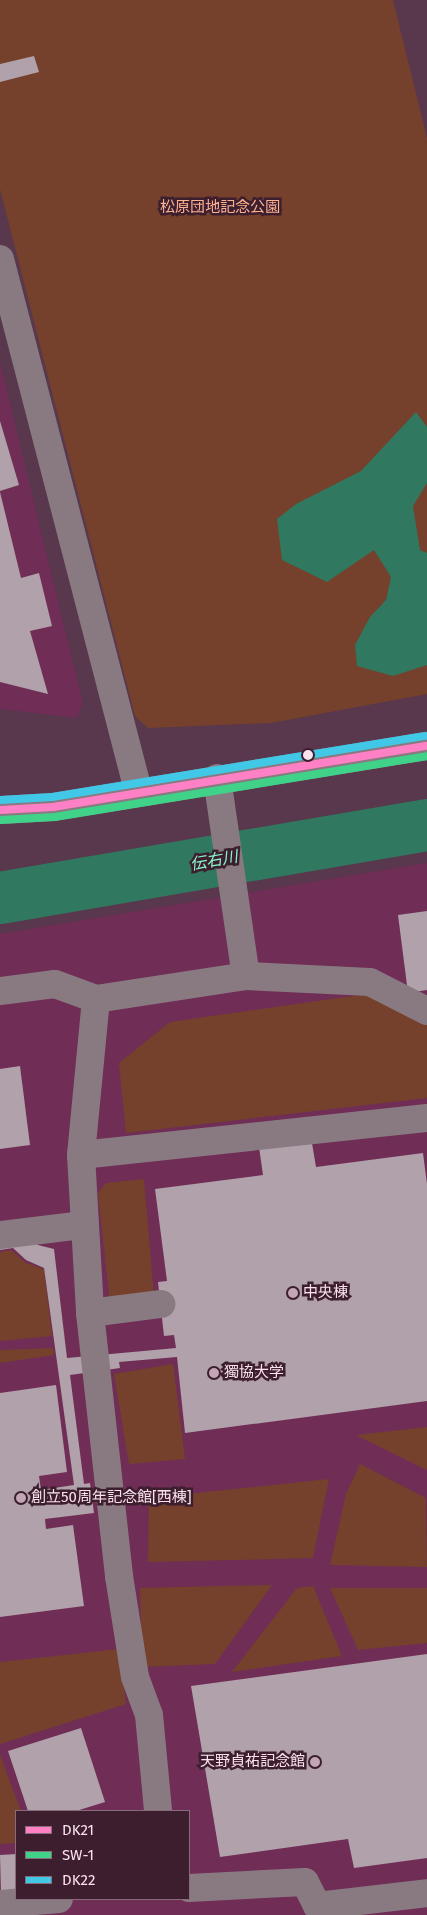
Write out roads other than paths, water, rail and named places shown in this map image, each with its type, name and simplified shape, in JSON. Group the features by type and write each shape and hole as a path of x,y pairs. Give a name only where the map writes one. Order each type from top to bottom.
{"street":[{"path":"0,260 132,758 138,790"},
{"path":"0,810 53,807 138,790 427,746"},
{"path":"217,778 246,976"},
{"path":"0,991 55,984 96,999 246,976 370,982 427,1011"},
{"path":"96,999 81,1155 83,1225 90,1313 119,1576 135,1677 149,1714 158,1810"},
{"path":"81,1155 427,1118"},
{"path":"0,1235 83,1225"},
{"path":"90,1313 161,1304"},
{"path":"190,1888 305,1882 317,1906 427,1893"},
{"path":"0,1904 47,1900"}],"waterway":[{"name":"伝右川","path":"0,898 427,825"}],"place":[{"name":"中央棟","path":"293,1293"},
{"name":"獨協大学","path":"214,1373"},
{"name":"創立50周年記念館[西棟]","path":"21,1498"},
{"name":"天野貞祐記念館","path":"315,1762"}],"park label":[{"name":"松原団地記念公園","path":"220,208"}]}
